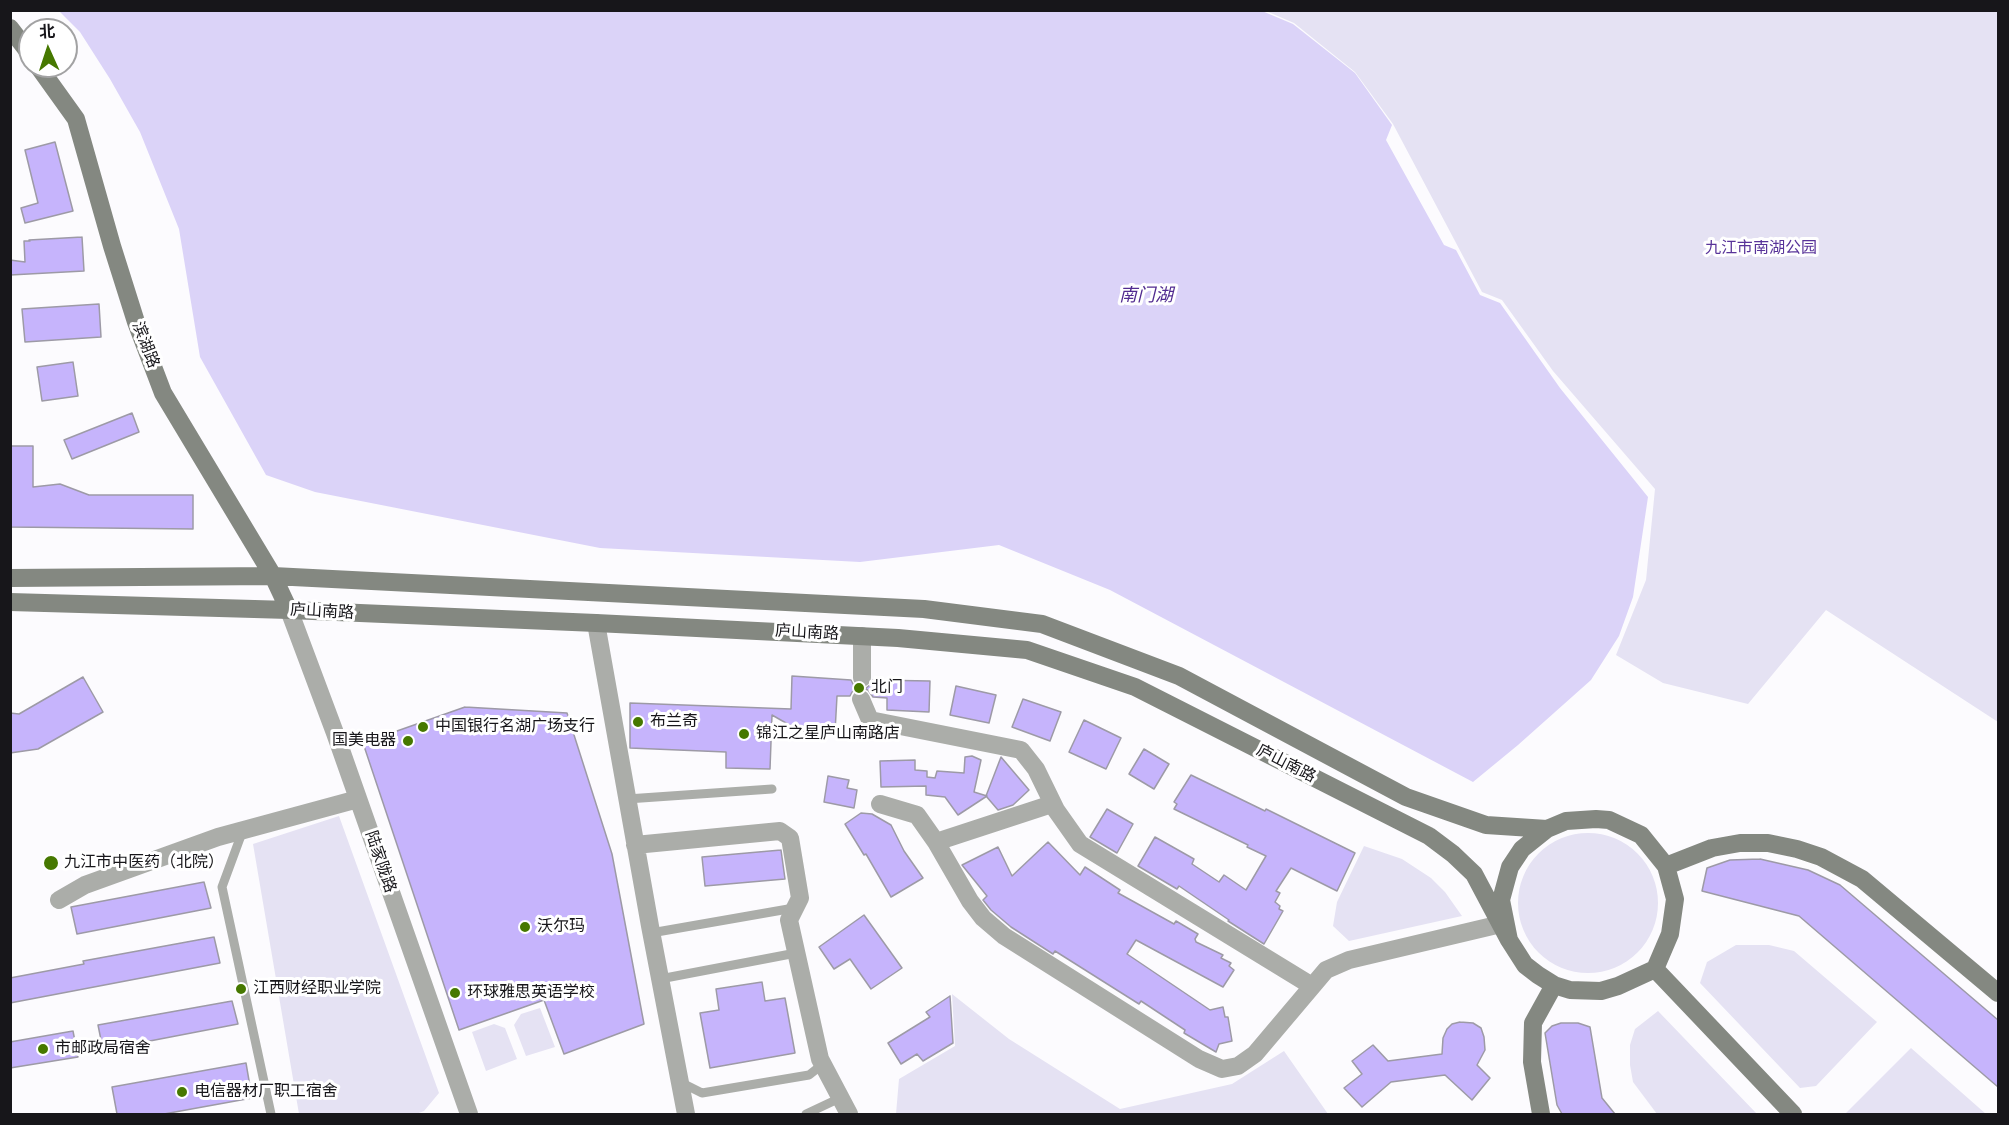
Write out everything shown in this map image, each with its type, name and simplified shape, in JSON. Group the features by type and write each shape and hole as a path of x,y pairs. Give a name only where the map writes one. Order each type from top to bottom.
{"main road":[{"name":"滨湖路","path":"47,78 76,119 136,322 163,393 273,576 288,610"},
{"name":"庐山南路","path":"10,578 273,576 924,609 1042,624 1179,676 1406,797 1486,825 1547,829"},
{"name":"庐山南路","path":"10,602 288,610 596,623 862,636 1027,650 1135,687 1429,836 1474,874 1505,932"},
{"path":"1609,820 1641,835 1666,866 1675,899 1670,934 1655,969 1618,986 1601,991 1570,990 1554,985 1525,965 1505,932 1502,900 1510,867 1521,849 1547,829 1566,821 1609,820"},
{"path":"1666,866 1712,848 1740,843 1768,843 1821,856 1862,879 1998,993"},
{"path":"1655,969 1793,1114"},
{"path":"1541,1114 1532,1062 1533,1023 1554,985"}],"street":[{"name":"陆家陇路","path":"288,610 358,799 469,1114"},
{"path":"596,623 686,1114"},
{"path":"862,636 862,678"},
{"path":"861,699 870,720 1021,750 1036,769 1052,804 1080,844 1312,987"},
{"path":"59,900 85,885 218,837 358,799"},
{"path":"880,804 917,815 936,842 970,901 984,918 1004,936 1199,1059 1222,1069 1238,1066 1255,1054 1326,970 1348,960 1505,932"},
{"path":"936,842 1052,804"},
{"path":"635,845 780,831 790,838 800,898 789,920 796,953 820,1059 849,1114"}],"lane":[{"path":"627,799 772,789"},
{"path":"243,830 222,887 271,1114"},
{"path":"651,933 795,908"},
{"path":"660,979 796,953"},
{"path":"680,1081 702,1093 809,1075 823,1064"},
{"path":"806,1114 840,1098"}],"green space":[{"name":"九江市南湖公园","path":"1266,11 1998,11 1998,722 1826,610 1748,704 1663,683 1616,655 1646,580 1655,489 1553,371 1502,300 1482,292 1393,124 1355,72 1294,23"},
{"path":"339,816 439,1093 424,1111 416,1114 299,1114 253,844"},
{"path":"1588,833 1615,838 1638,853 1653,876 1658,903 1653,930 1638,953 1615,968 1588,973 1561,968 1538,953 1523,930 1518,903 1523,876 1538,853 1561,838"},
{"path":"1364,846 1402,859 1431,878 1445,892 1462,916 1349,941 1333,926 1337,902"},
{"path":"1736,945 1769,945 1794,951 1877,1022 1816,1086 1800,1088 1700,983 1707,962"},
{"path":"952,994 1009,1039 1120,1109 1232,1084 1284,1051 1328,1114 896,1114 899,1079 955,1046"},
{"path":"540,1008 555,1047 526,1056 514,1025 521,1014"},
{"path":"1658,1011 1757,1114 1657,1114 1633,1082 1630,1045 1635,1029"},
{"path":"494,1024 505,1028 517,1059 486,1071 472,1032"},
{"path":"1911,1048 1986,1114 1845,1114"}],"water":[{"name":"南门湖","path":"59,11 1262,11 1293,24 1355,73 1392,125 1386,140 1444,245 1456,250 1480,295 1500,303 1560,388 1648,497 1633,597 1619,636 1591,680 1473,782 1110,590 999,545 860,562 600,548 315,492 266,475 200,357 179,229 140,132 110,79 78,30 78,18 66,18"}],"building":[{"path":"55,142 73,211 25,223 21,208 38,203 25,150"},
{"path":"82,237 84,271 10,275 10,260 25,262 24,241"},
{"path":"99,304 101,337 25,342 22,309"},
{"path":"73,362 78,396 42,401 37,367"},
{"path":"132,413 139,432 72,459 64,440"},
{"path":"10,446 33,446 33,487 60,484 89,495 193,495 193,529 10,527"},
{"path":"792,676 851,680 858,688 850,696 837,696 835,732 800,731 772,715 770,769 726,768 726,752 630,748 630,703 791,709"},
{"path":"83,677 103,712 38,749 10,753 10,713 19,714"},
{"path":"873,680 930,681 929,712 887,710 887,698 873,697 865,689"},
{"path":"956,686 996,695 989,723 950,715"},
{"path":"1023,699 1061,712 1050,741 1012,727"},
{"name":"沃尔玛","path":"465,707 567,713 612,854 644,1024 564,1054 544,1000 459,1030 363,743"},
{"path":"1084,720 1121,738 1106,769 1069,752"},
{"path":"1144,749 1169,764 1154,789 1129,774"},
{"path":"972,756 981,760 974,792 987,796 958,815 945,797 926,795 926,786 881,787 880,761 915,760 915,770 927,771 927,777 935,778 937,771 964,773 965,757"},
{"path":"1001,757 1029,790 1013,805 998,810 986,796"},
{"path":"1191,775 1355,853 1337,891 1291,868 1276,891 1280,893 1275,902 1283,911 1264,944 1179,886 1177,889 1138,866 1155,837 1194,859 1192,864 1219,882 1224,875 1246,890 1266,856 1174,809 1177,804 1174,802"},
{"path":"828,776 849,780 847,788 857,790 854,808 824,802"},
{"path":"1107,809 1133,824 1117,853 1090,837"},
{"path":"861,813 872,814 891,825 904,851 923,878 891,897 845,824"},
{"path":"1048,842 1080,875 1085,867 1120,890 1118,893 1174,924 1176,921 1198,934 1196,942 1223,955 1221,958 1231,963 1229,966 1234,970 1223,987 1136,940 1127,954 1210,1010 1223,1007 1225,1017 1228,1017 1232,1041 1219,1044 1216,1052 1184,1033 1185,1030 1141,1001 1139,1004 1055,951 1053,954 1011,927 983,900 987,896 962,865 998,847 1012,876"},
{"path":"781,850 785,879 705,886 702,857"},
{"path":"1760,859 1808,870 1840,885 1998,1020 1998,1087 1799,916 1702,891 1707,868 1730,860"},
{"path":"204,882 211,908 77,934 71,907"},
{"path":"864,915 902,968 871,989 850,959 834,969 819,947"},
{"path":"214,937 220,963 10,1003 10,978 84,964 83,961"},
{"path":"762,982 765,1001 785,998 795,1053 710,1068 700,1013 719,1010 716,989"},
{"path":"950,996 953,1043 923,1061 917,1054 901,1064 888,1043 930,1017 926,1012"},
{"name":"电信器材厂职工宿舍","path":"232,1001 238,1024 103,1050 98,1025"},
{"path":"1473,1023 1481,1028 1484,1037 1485,1050 1477,1065 1490,1078 1472,1100 1445,1075 1391,1082 1362,1107 1344,1088 1362,1074 1352,1061 1373,1045 1388,1061 1442,1054 1443,1038 1447,1029 1452,1024"},
{"path":"1561,1023 1578,1023 1590,1027 1602,1098 1615,1114 1562,1114 1557,1105 1545,1033 1552,1026"},
{"name":"市邮政局宿舍","path":"73,1031 78,1057 10,1068 10,1042"},
{"name":"电信器材厂职工宿舍","path":"246,1063 252,1098 164,1114 117,1114 112,1087"}],"place":[{"name":"北门","path":"859,688"},
{"name":"布兰奇","path":"638,722"},
{"name":"中国银行名湖广场支行","path":"423,727"},
{"name":"锦江之星庐山南路店","path":"744,734"},
{"name":"国美电器","path":"408,741"},
{"name":"九江市中医药（北院）","path":"51,863"},
{"name":"沃尔玛","path":"525,927"},
{"name":"江西财经职业学院","path":"241,989"},
{"name":"环球雅思英语学校","path":"455,993"},
{"name":"市邮政局宿舍","path":"43,1049"},
{"name":"电信器材厂职工宿舍","path":"182,1092"}]}
